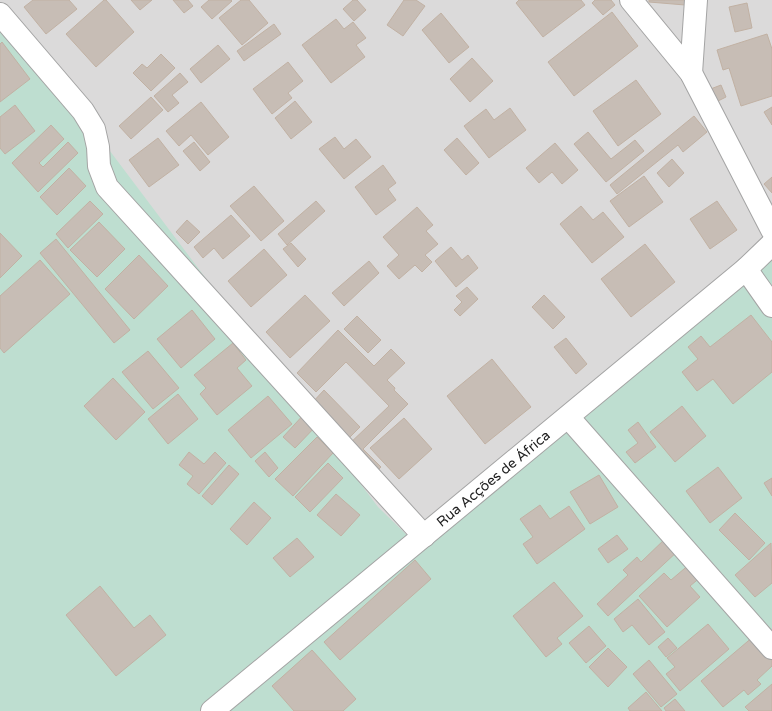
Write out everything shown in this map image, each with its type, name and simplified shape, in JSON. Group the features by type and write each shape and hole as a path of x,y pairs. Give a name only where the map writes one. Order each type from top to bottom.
{"street":[{"path":"631,0 691,73 772,230"},
{"path":"691,73 696,0"},
{"path":"0,14 83,111 94,129 100,166 107,187 424,536"},
{"name":"Rua Acções de África","path":"212,711 569,418 746,269 772,244"},
{"path":"746,269 772,306"},
{"path":"569,418 772,648"}],"shaded area":[{"path":"0,0 772,0 772,711 403,711 0,313"}],"green space":[{"path":"0,5 378,507 408,536 772,243 772,711 0,711"}],"building":[{"path":"33,0 69,0 77,9 46,34 24,7"},
{"path":"104,0 106,0 134,32 96,67 66,34"},
{"path":"131,0 152,0 140,10"},
{"path":"173,0 188,0 193,6 184,13"},
{"path":"209,0 232,1 212,19 201,7"},
{"path":"241,0 249,0 268,23 242,45 219,18"},
{"path":"353,0 357,0 366,10 354,21 343,9"},
{"path":"404,0 416,0 425,6 403,36 387,25"},
{"path":"519,0 581,0 585,5 543,37 516,3"},
{"path":"595,0 611,0 615,5 603,15 592,3"},
{"path":"649,0 686,0 685,5 649,2"},
{"path":"747,3 752,28 735,32 729,7"},
{"path":"612,12 638,46 574,96 548,62"},
{"path":"441,13 469,47 449,63 422,30"},
{"path":"336,19 344,29 353,22 366,38 356,45 365,57 331,83 302,45"},
{"path":"274,24 281,34 244,61 237,51"},
{"path":"767,34 772,49 772,96 741,106 729,68 723,70 717,50"},
{"path":"2,42 30,79 0,102 0,44"},
{"path":"218,45 230,59 201,83 190,69"},
{"path":"161,54 175,68 151,91 133,73 142,64 147,68"},
{"path":"472,58 493,81 470,102 450,79"},
{"path":"288,62 303,81 288,93 292,98 272,114 253,89"},
{"path":"180,73 188,82 172,95 179,103 168,112 154,96"},
{"path":"636,80 661,114 618,146 593,111"},
{"path":"721,85 726,97 714,103 708,90"},
{"path":"151,97 163,110 131,139 119,126"},
{"path":"295,101 312,122 291,139 275,118"},
{"path":"201,102 229,137 208,155 191,135 179,146 166,131"},
{"path":"15,105 35,131 5,154 0,148 0,117"},
{"path":"772,107 772,125 764,112"},
{"path":"510,108 526,130 489,158 464,126 486,109 494,120"},
{"path":"694,116 707,132 683,152 678,145 617,194 610,185"},
{"path":"51,125 64,139 39,163 43,167 68,142 78,153 38,192 12,163"},
{"path":"588,132 611,159 635,140 644,151 606,182 574,144"},
{"path":"335,137 344,149 356,139 371,157 344,179 319,149"},
{"path":"158,138 179,165 149,187 129,160"},
{"path":"457,138 479,163 466,175 444,150"},
{"path":"194,142 210,162 200,171 183,151"},
{"path":"555,143 578,170 562,184 552,172 539,183 526,168"},
{"path":"672,159 684,173 669,187 657,173"},
{"path":"383,165 396,183 388,189 396,200 376,215 355,187"},
{"path":"69,168 86,186 57,215 40,197"},
{"path":"644,176 663,202 629,227 610,201"},
{"path":"772,177 772,193 764,184"},
{"path":"254,186 284,221 261,241 230,206"},
{"path":"90,201 103,214 68,248 56,234"},
{"path":"316,201 325,211 287,245 278,234"},
{"path":"717,201 737,230 710,249 690,219"},
{"path":"581,206 593,220 603,212 624,237 592,263 560,224"},
{"path":"417,207 433,225 426,231 438,244 425,255 432,262 422,272 415,265 399,279 387,266 399,255 383,237"},
{"path":"231,215 250,236 223,259 214,248 203,258 194,247"},
{"path":"187,220 200,232 188,244 176,232"},
{"path":"99,222 125,249 97,277 70,250"},
{"path":"0,233 22,256 0,278"},
{"path":"56,239 130,330 114,343 40,253"},
{"path":"291,243 306,259 298,267 283,249"},
{"path":"645,244 675,282 631,317 601,279"},
{"path":"451,247 462,260 468,255 478,268 456,287 435,261"},
{"path":"264,249 287,275 251,307 228,281"},
{"path":"139,255 168,286 134,319 105,289"},
{"path":"40,260 70,294 4,353 0,348 0,296"},
{"path":"369,261 379,273 344,306 332,293"},
{"path":"467,287 478,299 460,316 454,310 462,302 456,296"},
{"path":"305,295 330,321 290,358 266,332"},
{"path":"544,295 565,317 553,329 532,307"},
{"path":"192,310 215,339 181,368 157,339"},
{"path":"751,315 772,342 772,372 733,404 713,379 697,391 682,372 698,359 688,347 701,336 710,347"},
{"path":"357,316 381,340 368,353 344,329"},
{"path":"338,330 374,366 391,349 405,363 387,380 395,388 394,390 408,404 363,449 381,467 374,474 347,446 389,406 346,362 316,392 297,373"},
{"path":"566,338 587,364 576,374 554,347"},
{"path":"233,343 246,360 237,368 252,386 217,415 200,394 206,388 194,375"},
{"path":"148,351 179,388 153,409 122,372"},
{"path":"492,359 531,407 485,444 447,396"},
{"path":"113,378 145,412 116,440 84,406"},
{"path":"324,390 360,427 347,440 311,404"},
{"path":"178,394 198,419 168,444 148,419"},
{"path":"268,396 292,424 251,458 228,430"},
{"path":"682,406 706,436 675,462 650,432"},
{"path":"306,412 318,424 295,448 283,437"},
{"path":"404,418 432,449 399,479 370,448"},
{"path":"638,422 656,447 635,463 626,452 638,443 628,430"},
{"path":"317,437 333,453 293,496 275,479"},
{"path":"189,452 204,464 215,452 226,463 199,494 187,484 193,476 179,465"},
{"path":"265,452 278,468 269,477 255,461"},
{"path":"328,463 343,478 310,512 295,497"},
{"path":"229,465 239,474 212,505 202,496"},
{"path":"718,467 742,498 710,523 686,491"},
{"path":"599,475 618,507 590,524 570,492"},
{"path":"772,478 772,496 764,483"},
{"path":"336,494 360,515 341,536 317,515"},
{"path":"254,502 271,518 247,545 230,529"},
{"path":"540,505 550,519 569,506 585,529 537,564 523,544 533,537 520,519"},
{"path":"735,513 765,543 749,560 719,530"},
{"path":"617,535 628,549 608,563 598,549"},
{"path":"667,537 679,550 608,616 597,604 628,575 623,570 637,557 641,562"},
{"path":"297,538 314,557 290,577 273,558"},
{"path":"771,543 772,583 755,597 735,575"},
{"path":"415,560 431,579 340,660 324,642"},
{"path":"691,563 702,576 690,586 700,597 667,627 639,596 664,573 671,580"},
{"path":"554,582 583,616 557,638 562,644 546,657 513,616"},
{"path":"100,586 134,628 150,615 166,635 116,676 66,615"},
{"path":"638,599 665,632 649,645 632,625 623,632 614,619"},
{"path":"708,624 729,649 680,691 666,674 675,667 667,658"},
{"path":"589,626 606,646 586,663 569,643"},
{"path":"754,636 772,657 772,666 757,680 761,684 748,695 744,690 723,707 701,681"},
{"path":"668,638 677,648 666,657 658,647"},
{"path":"608,648 627,667 608,687 589,667"},
{"path":"312,650 356,699 343,711 294,711 272,686"},
{"path":"649,660 677,694 661,707 633,674"},
{"path":"772,684 772,711 749,711 745,707"},
{"path":"646,692 662,711 630,711 628,708"},
{"path":"675,699 685,711 666,711 664,708"}]}
